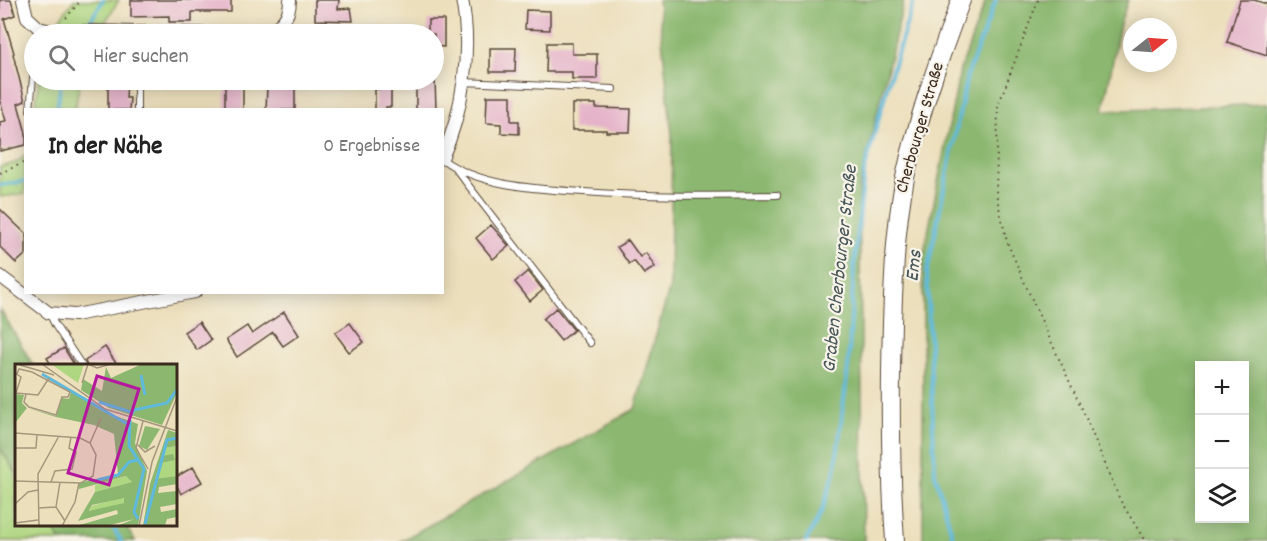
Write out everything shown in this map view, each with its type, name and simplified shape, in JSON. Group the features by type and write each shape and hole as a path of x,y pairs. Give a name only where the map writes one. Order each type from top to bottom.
{"main road":[{"name":"Cherbourger Straße","path":"895,541 891,475 894,268 900,207 910,157 961,0"},
{"name":"Cherbourger Straße","path":"885,541 891,475"},
{"name":"Cherbourger Straße","path":"891,475 900,541"}],"street":[{"path":"23,0 27,16 33,24"},
{"path":"280,24 290,11 290,0"},
{"path":"446,141 463,82 466,19 462,0"},
{"path":"0,276 49,313 75,315 185,294"}],"lane":[{"path":"463,82 613,89"},
{"path":"30,108 32,90"},
{"path":"136,90 136,108"},
{"path":"444,160 455,168 517,188 647,196 777,195"},
{"path":"455,168 590,343"},
{"path":"49,313 81,364"}],"path":[{"path":"62,24 81,0"},
{"path":"1038,0 998,106 996,194 1007,242 1083,411 1120,500 1145,541"},
{"path":"0,173 24,163"}],"green space":[{"path":"74,0 119,0 104,24 56,24"},
{"path":"658,0 904,0 859,189 864,541 401,541 635,409 670,286 672,135"},
{"path":"986,0 1128,0 1120,24 1103,111 1267,104 1267,541 923,541 923,258 960,70"},
{"path":"38,90 78,90 75,108 35,108"},
{"path":"24,156 24,194 0,197 0,167"},
{"path":"0,309 32,364 15,364 15,471 0,448"},
{"path":"0,448 15,471 15,526 51,526 61,541 0,541"},
{"path":"51,526 126,526 135,541 61,541"}],"building":[{"path":"0,0 11,0 15,15 4,19 25,101 18,104 24,126 24,145 0,151 0,122 6,121 0,101"},
{"path":"131,0 231,0 231,12 192,12 192,22 169,22 169,16 131,17"},
{"path":"315,0 339,0 338,9 351,8 353,21 315,20"},
{"path":"1240,0 1254,0 1267,4 1267,55 1227,42"},
{"path":"526,10 550,11 550,30 525,29"},
{"path":"428,20 444,20 444,24 428,24"},
{"path":"547,43 572,43 572,54 597,54 597,79 572,79 572,72 546,72"},
{"path":"490,48 516,48 515,72 490,72"},
{"path":"108,90 126,90 126,98 130,98 129,108 108,108"},
{"path":"225,90 243,90 243,108 225,108"},
{"path":"267,90 295,90 295,108 266,108"},
{"path":"375,90 391,90 391,107 375,108"},
{"path":"416,90 435,90 436,108 416,108"},
{"path":"487,96 511,96 511,121 519,121 519,134 501,133 501,124 486,123"},
{"path":"572,104 596,104 596,108 631,109 630,132 572,130"},
{"path":"0,209 24,232 24,256 16,263 0,247"},
{"path":"491,225 509,246 493,259 476,238"},
{"path":"628,240 640,257 646,253 655,267 644,274 634,261 629,264 617,247"},
{"path":"528,271 543,290 530,301 515,282"},
{"path":"556,308 574,330 561,341 543,319"},
{"path":"284,312 299,335 283,346 273,332 237,357 226,340 247,326 252,334"},
{"path":"199,322 211,340 197,350 184,332"},
{"path":"350,323 364,342 349,352 335,333"},
{"path":"105,347 117,364 86,364 85,361"},
{"path":"64,348 74,364 51,364 47,358"},
{"path":"193,467 202,482 181,494 177,486 177,476"}],"waterway":[{"path":"91,20 103,0"},
{"name":"Graben Cherbourger Straße","path":"806,541 821,513 835,471 848,368 854,267 864,172 914,0"},
{"name":"Ems","path":"954,541 935,474 927,273 967,76 996,0"},
{"path":"57,108 60,90"},
{"path":"0,185 24,181"},
{"path":"112,526 121,541"}]}
